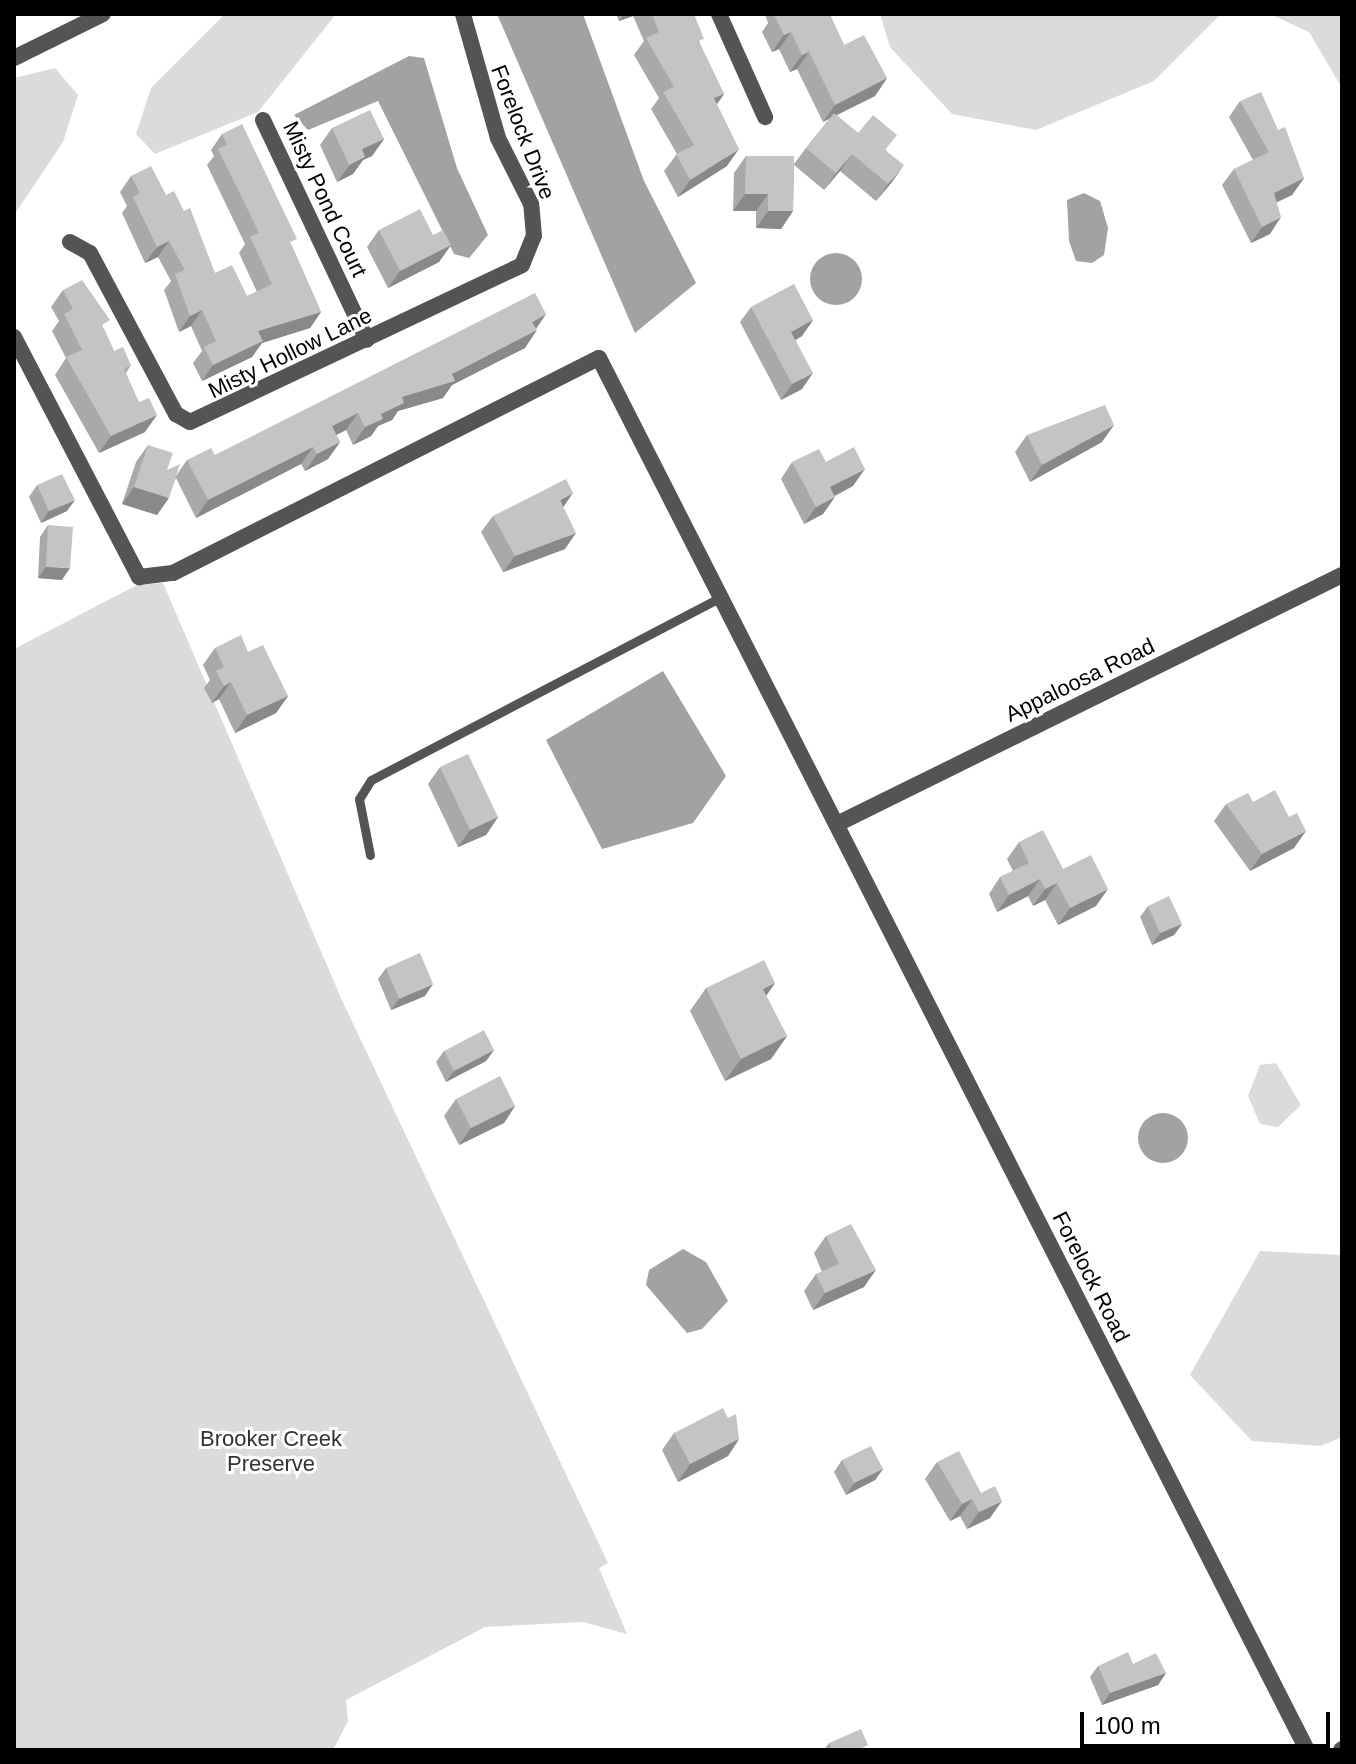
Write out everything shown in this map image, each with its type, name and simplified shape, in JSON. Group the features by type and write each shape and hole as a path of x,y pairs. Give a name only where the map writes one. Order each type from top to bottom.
{"street":[{"path":"14,58 103,14"},
{"name":"Forelock Drive","path":"463,14 498,138 531,204 534,236 522,265"},
{"path":"719,14 765,117"},
{"name":"Misty Pond Court","path":"263,120 367,340"},
{"name":"Misty Hollow Lane","path":"70,242 90,253 176,414 190,422 522,265"},
{"name":"Forelock Road","path":"14,337 139,577 173,573 599,358 1307,1750"},
{"name":"Appaloosa Road","path":"837,824 1342,575"}],"lane":[{"path":"370,855 359,799 371,780 721,597"}],"green space":[{"path":"225,14 336,14 258,112 155,154 136,134 151,88"},
{"path":"880,14 1221,14 1154,81 1036,130 952,114 890,47"},
{"path":"1270,14 1342,14 1342,88 1309,32"},
{"path":"55,68 78,95 63,142 14,215 14,78"},
{"name":"Brooker Creek Preserve","path":"163,583 341,998 608,1563 599,1568 627,1634 583,1622 485,1627 346,1700 348,1721 333,1750 14,1750 14,649 137,585"},
{"path":"1276,1063 1301,1105 1278,1127 1260,1124 1248,1096 1260,1065"},
{"path":"1260,1251 1342,1255 1342,1437 1321,1446 1252,1441 1190,1375"}],"shaded area":[{"path":"497,14 583,14 644,181 696,283 635,333"},
{"path":"409,56 424,58 457,168 488,235 469,258 454,254 378,101 308,130 294,115"},
{"path":"1084,193 1100,201 1108,228 1104,255 1092,263 1076,261 1069,241 1067,200"},
{"path":"836,253 855,260 862,279 855,298 836,305 817,298 810,279 817,260"},
{"path":"663,671 726,776 693,823 602,849 546,740"},
{"path":"1163,1113 1181,1120 1188,1138 1181,1156 1163,1163 1145,1156 1138,1138 1145,1120"},
{"path":"683,1249 706,1262 728,1301 702,1329 687,1333 646,1285 649,1270"}],"building":[{"path":"652,14 694,14 704,39 698,41 724,94 714,98 739,149 690,180 676,154 694,145 663,92 674,87 646,38 659,32"},
{"path":"776,14 829,14 844,45 864,35 887,78 835,105 809,52 802,55 791,32 784,35"},
{"path":"1261,92 1278,130 1285,127 1304,178 1274,193 1281,217 1262,227 1234,169 1269,152 1240,101"},
{"path":"370,110 384,139 362,149 365,157 349,165 332,128"},
{"path":"834,113 858,133 873,115 897,135 885,150 904,165 888,184 852,154 836,173 806,148"},
{"path":"242,124 297,239 290,242 321,312 258,331 263,341 213,365 204,347 216,341 202,310 190,316 175,274 185,270 169,241 157,247 133,197 140,193 131,176 151,166 166,195 174,191 184,211 190,208 215,273 232,265 247,296 272,284 250,237 259,233 218,149 227,145 222,134"},
{"path":"746,156 794,156 793,211 768,211 768,194 745,194"},
{"path":"420,209 433,235 443,230 451,245 400,271 379,230"},
{"path":"82,280 110,320 102,325 114,351 123,347 131,365 124,369 139,402 149,398 157,415 111,436 66,357 82,350 64,314 73,309 63,290"},
{"path":"794,284 813,320 791,332 813,373 792,384 751,307"},
{"path":"535,293 546,314 532,322 537,330 452,374 455,381 402,397 404,403 381,414 383,419 365,427 358,413 332,426 340,442 317,454 313,447 208,500 187,460 211,448 215,455"},
{"path":"1105,405 1114,425 1042,465 1027,435"},
{"path":"148,445 173,453 167,470 180,464 169,498 134,487"},
{"path":"854,447 865,469 830,487 835,497 816,507 792,462 819,449 826,462"},
{"path":"62,474 75,500 49,511 37,485"},
{"path":"566,479 573,493 560,500 576,533 515,556 493,516"},
{"path":"48,525 73,527 70,568 46,567"},
{"path":"241,635 248,652 263,645 288,696 247,715 231,682 224,686 216,671 224,667 215,648"},
{"path":"468,754 498,817 470,830 440,767"},
{"path":"1275,790 1289,817 1297,813 1306,831 1262,854 1226,804 1248,793 1253,802"},
{"path":"1043,830 1063,869 1091,855 1108,889 1070,908 1057,883 1045,889 1040,879 1009,895 1000,877 1029,863 1019,842"},
{"path":"1169,896 1182,924 1160,933 1148,906"},
{"path":"420,953 433,984 399,999 386,968"},
{"path":"764,960 775,983 763,989 787,1036 741,1059 706,988"},
{"path":"484,1030 494,1050 454,1071 444,1051"},
{"path":"500,1076 515,1106 471,1128 456,1099"},
{"path":"851,1224 876,1270 825,1293 816,1274 839,1264 826,1236"},
{"path":"723,1408 728,1418 736,1414 739,1439 690,1464 674,1433"},
{"path":"871,1446 883,1469 854,1483 842,1460"},
{"path":"959,1451 981,1493 995,1486 1002,1501 979,1512 972,1499 962,1504 937,1462"},
{"path":"1128,1652 1133,1664 1156,1653 1166,1673 1110,1693 1098,1666"},
{"path":"861,1729 868,1745 858,1750 832,1750 829,1743"}]}
